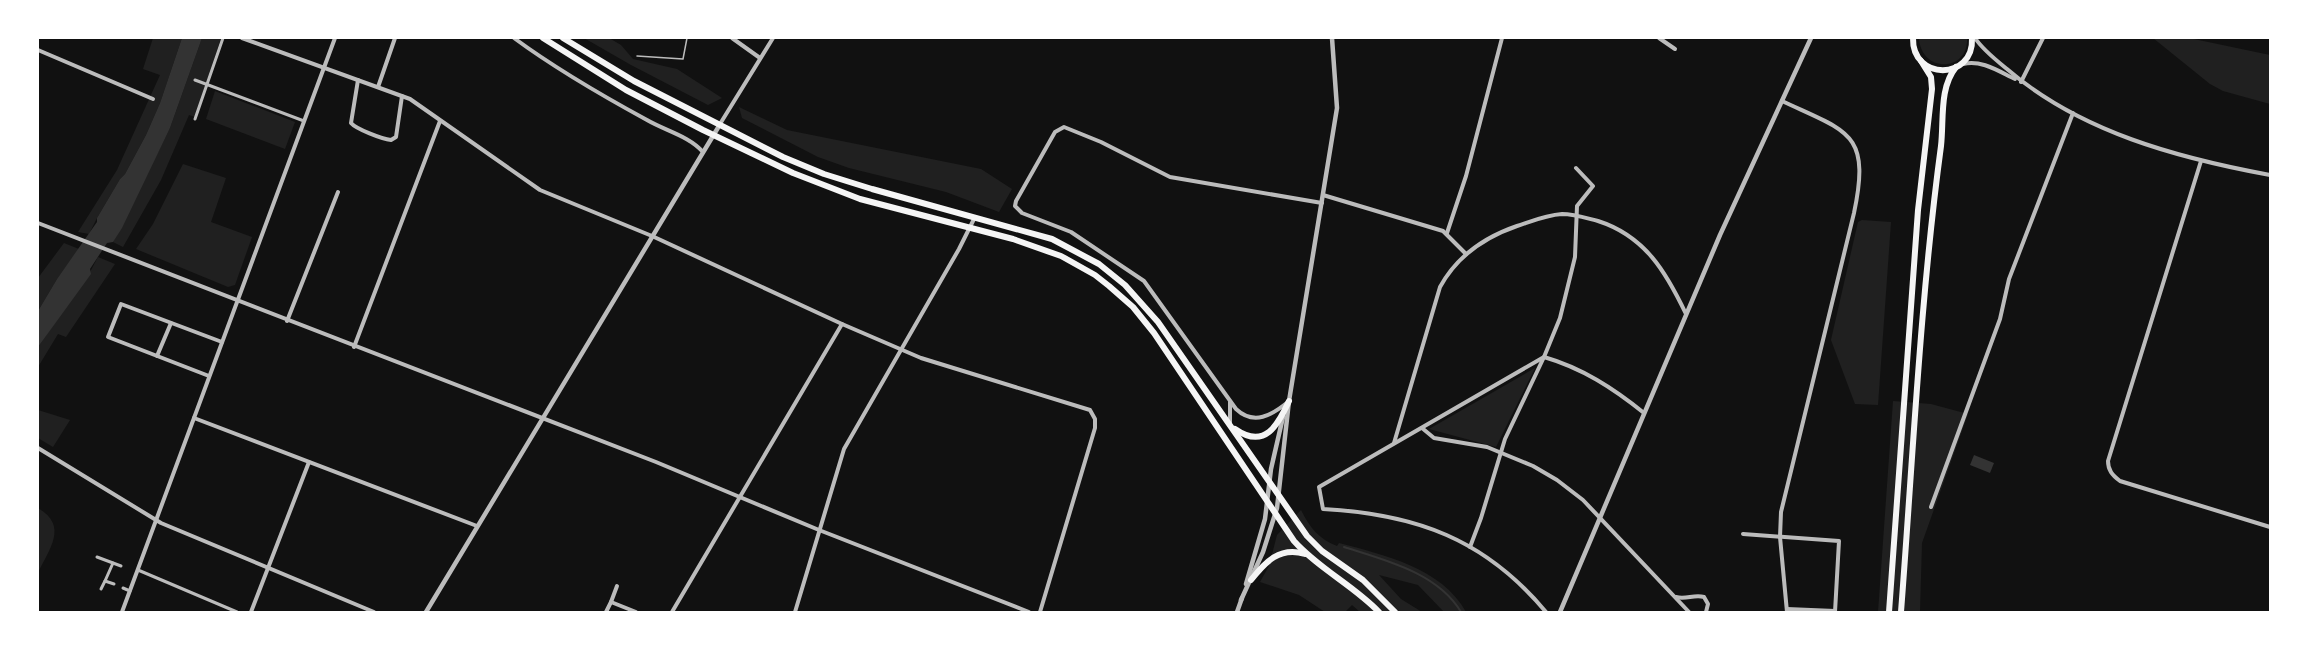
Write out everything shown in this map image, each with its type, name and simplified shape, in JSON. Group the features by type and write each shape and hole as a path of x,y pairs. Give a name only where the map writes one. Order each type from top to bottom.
{"main road":[{"path":"543,38 606,78 714,135 793,173 860,199 1032,244 1061,256 1095,275 1143,319 1294,541 1309,556 1355,590 1379,612"},
{"path":"563,38 634,81 719,126 806,166 872,189 1052,239 1085,256 1112,274 1150,312 1278,497 1312,542 1363,580 1395,612"},
{"path":"1889,612 1918,210 1932,89 1931,77 1913,46 1913,38"},
{"path":"1901,612 1929,227 1942,140 1946,86 1958,66 1971,52 1974,38"},
{"path":"1921,61 1936,69 1944,70 1958,66"},
{"path":"1230,425 1244,435 1262,436 1278,425 1289,400"},
{"path":"1251,580 1265,564 1280,554 1293,552 1309,556"}],"street":[{"path":"195,119 223,38"},
{"path":"243,38 415,102 540,190 652,236 900,350 1082,406 1093,414 1095,428 1040,612"},
{"path":"122,612 335,38"},
{"path":"378,87 395,38"},
{"path":"514,38 573,79 651,122 697,144 703,152"},
{"path":"732,38 760,58"},
{"path":"426,612 773,38"},
{"path":"1241,600 1276,516 1289,400 1337,108 1332,38"},
{"path":"1447,233 1466,176 1502,38"},
{"path":"1659,38 1675,49"},
{"path":"1560,612 1728,217 1811,38"},
{"path":"1908,38 1913,46"},
{"path":"1974,38 2021,82"},
{"path":"2021,82 2043,38"},
{"path":"38,50 153,99"},
{"path":"1958,66 1975,63 2021,82 2073,113 2147,145 2201,160 2271,175"},
{"path":"195,80 304,121"},
{"path":"358,80 351,123 354,127 366,130 378,138 391,140 395,138 402,96"},
{"path":"1743,534 1780,537 1839,541 1835,612 1787,611 1780,537 1783,502 1854,213 1860,171 1857,152 1851,140 1842,130 1782,101"},
{"path":"1931,507 2000,319 2009,279 2073,113"},
{"path":"354,347 440,120"},
{"path":"1289,400 1272,414 1256,418 1243,415 1230,401 1144,281 1071,232 1022,213 1015,206 1055,132 1064,127 1101,142 1170,177 1322,203"},
{"path":"2201,160 2108,466 2110,472 2120,481 2271,527"},
{"path":"1470,547 1481,518 1502,439 1544,357 1560,318 1568,290 1576,246 1579,202 1593,186 1575,168"},
{"path":"287,321 338,192"},
{"path":"1323,195 1447,233 1466,254"},
{"path":"1394,443 1440,287 1466,254 1486,240 1515,227 1554,215 1577,216 1614,228 1646,251 1666,274 1686,314"},
{"path":"795,612 844,449 975,217"},
{"path":"38,223 656,462 819,530 1029,612"},
{"path":"209,376 108,337 121,304 222,342"},
{"path":"158,356 171,323"},
{"path":"672,612 842,324"},
{"path":"1546,612 1506,572 1470,547 1439,532 1394,517 1365,511 1323,509 1319,488 1544,357 1590,375 1618,392 1644,413"},
{"path":"1237,612 1265,519 1277,439 1289,400"},
{"path":"1230,401 1230,425"},
{"path":"194,418 477,526"},
{"path":"1422,428 1434,438 1487,446 1533,466 1557,480 1583,500 1689,612"},
{"path":"38,448 156,520 374,612"},
{"path":"251,612 309,462"},
{"path":"1268,503 1278,497"},
{"path":"97,557 121,566"},
{"path":"101,589 113,563"},
{"path":"130,569 237,612"},
{"path":"105,581 114,585"},
{"path":"606,612 617,586"},
{"path":"123,588 130,591"},
{"path":"1672,595 1687,599 1704,597 1708,604 1706,612"},
{"path":"610,602 636,612"}],"lane":[{"path":"637,56 683,59 687,38"}],"shaded area":[{"path":"153,38 182,38 160,103 125,174 89,234 78,232 117,170 160,75 143,69"},
{"path":"182,38 202,38 170,128 122,228 113,242 107,243 90,269 91,274 38,347 38,311 57,279 97,222 97,218 146,135 160,103"},
{"path":"202,38 221,38 195,117 189,115 161,180 123,247 113,242 170,128"},
{"path":"584,38 609,38 621,45 633,59 677,69 722,98 708,105"},
{"path":"1919,38 1967,38 1966,49 1961,57 1953,62 1936,63 1922,50"},
{"path":"2153,38 2189,38 2270,55 2270,104 2223,91 2210,84"},
{"path":"215,91 295,122 285,149 206,119"},
{"path":"739,107 787,130 981,169 1012,189 999,212 946,192 849,168 818,157 742,118"},
{"path":"183,164 226,178 211,222 252,237 235,285 228,287 136,249 153,224"},
{"path":"1862,220 1891,222 1878,405 1855,404 1831,340 1858,222"},
{"path":"64,243 79,249 57,279 38,311 38,278"},
{"path":"98,257 115,264 66,337 58,334 38,367 38,347"},
{"path":"1535,368 1496,447 1429,429"},
{"path":"1893,401 1931,404 1968,414 1922,543 1920,612 1878,612"},
{"path":"38,410 70,420 53,447 38,438"},
{"path":"1974,455 1994,463 1990,473 1970,465"},
{"path":"38,508 53,522 55,530 51,547 38,573"},
{"path":"1301,510 1312,527 1325,540 1337,546 1339,543 1393,559 1427,574 1442,584 1466,612 1444,612 1418,585 1379,575 1401,599 1422,612 1360,612 1352,605 1345,612 1325,612 1299,595 1260,582 1269,566 1277,535"}],"waterway":[{"path":"1344,547 1393,563 1425,578 1439,587 1461,612"}]}
